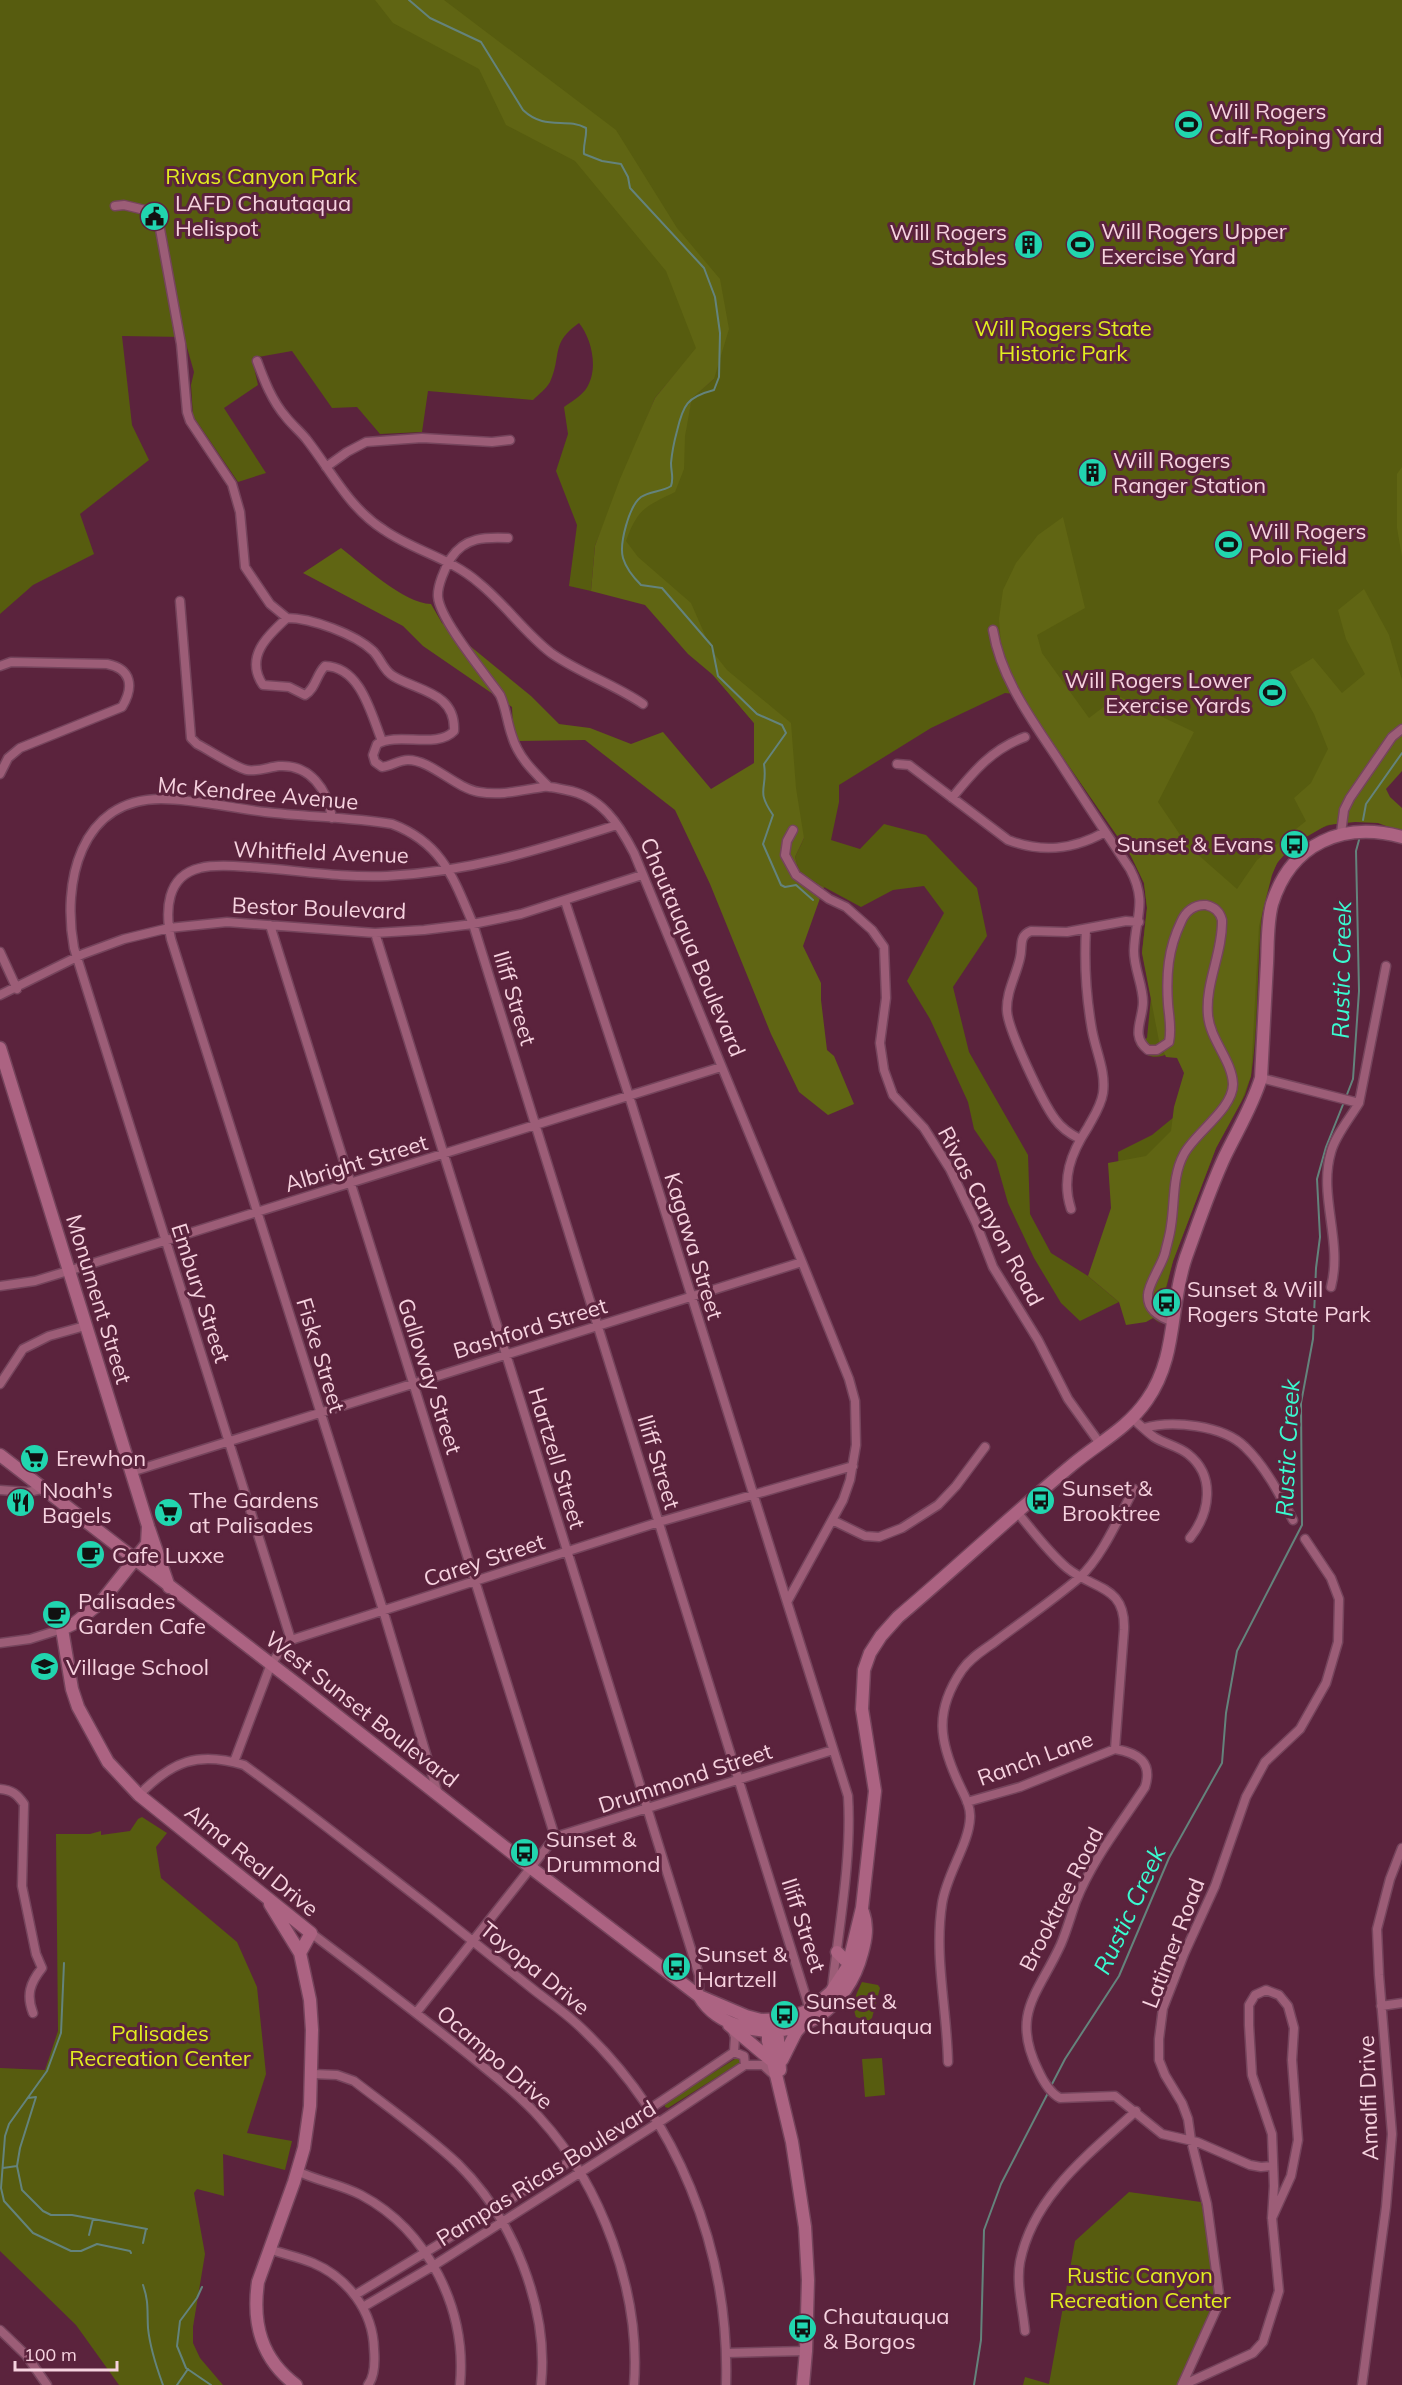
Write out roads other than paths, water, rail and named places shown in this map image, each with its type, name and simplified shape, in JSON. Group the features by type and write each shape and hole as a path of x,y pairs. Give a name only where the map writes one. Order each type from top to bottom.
{"main road":[{"name":"West Sunset Boulevard","path":"699,1996 707,2009 728,2024 749,2029 773,2025 810,2010 831,1992 848,1966 854,1949 862,1908 875,1791 862,1709 864,1670 870,1653 898,1617 1074,1463 1133,1419 1156,1384 1170,1348 1180,1278 1186,1258 1224,1158 1253,1103 1260,1078 1270,916 1272,904 1283,879 1296,860 1316,844 1341,833 1369,831 1402,837"},
{"name":"Monument Street","path":"0,1048 85,1326 169,1587"},
{"name":"West Sunset Boulevard","path":"0,1455 699,1996 773,2025 802,2025 825,2013 843,1996 854,1979 866,1941 866,1921 862,1908"},
{"path":"62,1629 80,1619 101,1602 147,1544 148,1526"},
{"name":"Alma Real Drive","path":"62,1629 72,1689 78,1707 108,1761 139,1795 310,1934 300,1953 310,2000 313,2074 304,2148 258,2282 255,2304 257,2326 264,2347 274,2363 296,2385"},
{"path":"266,1898 300,1953"},
{"path":"837,1952 845,1960 849,1959 854,1949"},
{"path":"728,2024 776,2063"},
{"path":"773,2025 776,2063 792,2142 805,2227 808,2280 803,2385"},
{"path":"776,2063 802,2025"}],"street":[{"path":"115,206 124,205 149,211 160,230 181,344 190,421 232,484 240,512 245,567 270,604 287,618 302,618 368,646 391,675 418,686 442,701 450,710 455,723 454,731 449,736 440,739 382,741 364,695 344,670 335,666 325,666 320,671 312,690 305,695 289,687 263,684 257,671 259,649 264,639 287,618"},
{"path":"257,360 269,391 285,416 306,439 346,496 382,529 403,542 449,562 479,582 518,623 553,654 643,704"},
{"path":"326,467 366,442 422,438 492,442 510,440"},
{"path":"508,538 490,537 462,545 449,562 438,597 442,609 500,694 506,708 512,738 522,757 549,787"},
{"path":"180,601 191,738 197,744 246,770 282,766 296,767 310,774 320,785 330,803 332,818"},
{"path":"993,630 996,653 1003,671 1040,733 1130,869 1140,890 1139,922 1134,951 1143,1004 1138,1039 1148,1050 1157,1050 1169,1042 1171,1033 1167,987 1168,959 1182,918 1194,907 1205,905 1215,908 1222,920 1208,995 1208,1014 1214,1038 1228,1066 1233,1084 1231,1095 1224,1106 1184,1153 1177,1171 1171,1228 1164,1256 1147,1294 1151,1308 1160,1318 1174,1322"},
{"path":"0,666 11,662 107,664 119,667 127,676 130,687 128,697 122,707 20,748 8,758 0,774"},
{"path":"1341,833 1344,810 1350,798 1392,737 1402,729"},
{"path":"952,798 991,755 1013,741 1025,737"},
{"name":"Chautauqua Boulevard","path":"382,741 377,744 373,755 375,762 382,767 407,760 417,762 461,786 478,792 500,794 549,787 577,792 592,799 605,809 634,854 802,1262 849,1379 855,1401 857,1430 854,1466 843,1500 787,1602"},
{"path":"897,764 909,765 1008,840 1024,846 1043,849 1068,847 1105,832"},
{"name":"Mc Kendree Avenue","path":"77,956 70,928 69,902 74,868 80,853 94,829 111,813 133,803 160,799 267,812 382,822 408,830 440,856 450,870 473,924"},
{"name":"Whitfield Avenue","path":"169,928 167,907 170,894 185,875 199,868 240,867 324,875 386,876 450,870 531,853 617,825"},
{"name":"Rivas Canyon Road","path":"793,830 787,841 785,855 796,875 805,884 846,907 872,930 884,947 886,998 880,1042 884,1070 893,1095 924,1128 950,1169 976,1222 993,1267 1038,1340 1068,1399 1101,1445"},
{"name":"Bestor Boulevard","path":"0,995 17,989 77,956 124,939 169,928 227,922 375,933 473,924 565,901 642,875"},
{"name":"Kagawa Street","path":"565,901 629,1096 787,1602"},
{"path":"1080,1139 1062,1127 1051,1113 1010,1029 1007,1002 1021,955 1022,940 1026,933 1086,929 1115,922 1139,922"},
{"name":"Iliff Street","path":"473,924 810,2010"},
{"name":"Galloway Street","path":"270,925 555,1837"},
{"name":"Fiske Street","path":"169,928 383,1610 438,1794"},
{"path":"1071,1209 1066,1195 1067,1175 1080,1139 1100,1104 1104,1083 1101,1061 1092,1031 1086,985 1086,929"},
{"name":"Hartzell Street","path":"375,933 699,1975 699,1996"},
{"path":"0,952 17,989"},
{"name":"Embury Street","path":"77,956 291,1640"},
{"path":"1332,1287 1336,1271 1336,1250 1327,1178 1331,1150 1350,1101 1386,966"},
{"name":"Albright Street","path":"0,1286 35,1281 68,1271 721,1067"},
{"path":"1260,1078 1350,1101"},
{"name":"Bashford Street","path":"131,1472 802,1262"},
{"path":"0,1384 23,1349 49,1336 85,1326"},
{"path":"1133,1419 1152,1436 1187,1453 1202,1469 1207,1503 1200,1526 1190,1538"},
{"path":"1144,1428 1166,1423 1195,1426 1226,1434 1243,1444 1273,1485 1293,1520"},
{"path":"832,1520 865,1536 879,1537 902,1528 938,1505 956,1486 985,1447"},
{"name":"Carey Street","path":"291,1640 659,1522 854,1466"},
{"path":"0,1490 28,1492 42,1489"},
{"path":"948,2062 938,1948 939,1924 945,1888 971,1816 947,1757 943,1736 944,1707 951,1687 971,1658 1080,1577 1090,1566 1134,1489"},
{"path":"1017,1512 1056,1558 1080,1577 1109,1592 1124,1611 1115,1749"},
{"name":"Latimer Road","path":"1183,2385 1220,2301 1207,2204 1188,2119 1160,2060 1159,2039 1163,2008 1184,1954 1215,1886 1245,1797 1265,1762 1300,1729 1326,1683 1338,1642 1339,1599 1331,1578 1305,1539"},
{"path":"787,1602 846,1785 849,1814 837,1952 831,1992"},
{"path":"0,1643 30,1639 62,1629"},
{"path":"234,1762 271,1664 286,1643 291,1640"},
{"name":"Brooktree Road","path":"1115,1749 1133,1753 1141,1758 1148,1778 1145,1787 1114,1832 1076,1900 1062,1942 1032,1997 1025,2033 1031,2057 1052,2094 1066,2100 1115,2096 1162,2134 1191,2140 1250,2165 1273,2166"},
{"name":"Ranch Lane","path":"967,1802 1020,1787 1115,1749"},
{"name":"Drummond Street","path":"555,1837 833,1750"},
{"name":"Toyopa Drive","path":"139,1795 162,1774 181,1763 206,1758 244,1765 576,2023 622,2071 650,2109 682,2165 709,2240 718,2284 727,2353 726,2385"},
{"path":"0,1788 18,1795 24,1804 22,1886 36,1954 42,1968 29,1992 29,2003 33,2013"},
{"path":"416,2013 555,1837"},
{"name":"Amalfi Drive","path":"1362,2385 1386,2206 1392,2134 1377,1929 1386,1889 1402,1848"},
{"name":"Ocampo Drive","path":"310,1934 416,2013 519,2097 541,2118 572,2159 613,2238 626,2287 634,2338 634,2385"},
{"path":"1183,2385 1253,2353 1263,2342 1279,2291 1272,2218 1272,2134 1252,2075 1249,2025 1249,2005 1255,1995 1266,1990 1279,1995 1288,2007 1294,2028 1292,2060 1298,2140 1291,2176 1272,2218"},
{"path":"1381,2006 1402,2003"},
{"path":"728,2024 735,2037 734,2052 744,2056 745,2065 764,2065 779,2080"},
{"name":"Pampas Ricas Boulevard","path":"355,2295 494,2210 734,2052"},
{"name":"Pampas Ricas Boulevard","path":"363,2307 433,2266 745,2065"},
{"path":"313,2074 337,2075 354,2081 460,2166 494,2210 519,2254 535,2306 541,2353 541,2385"},
{"path":"1025,2331 1019,2278 1020,2263 1027,2237 1052,2193 1066,2174 1136,2112"},
{"path":"297,2171 346,2188 380,2206 399,2222 426,2252 450,2299 459,2339 460,2385"},
{"path":"269,2248 326,2270 355,2295 363,2307 374,2342 370,2382 381,2385"},
{"path":"0,2330 26,2355 47,2385"},
{"path":"727,2353 806,2351"}],"waterway":[{"path":"409,0 430,18 481,42 523,110 531,116 547,122 586,128 584,154 602,161 621,164 628,177 630,188 704,268 715,297 720,333 719,377 714,390 692,399 684,408 673,451 671,486 645,495 637,502 626,526 622,544 623,558 630,572 641,585 662,588 712,646 718,676 757,714 782,725 786,733 764,764 763,794 773,815 763,844 781,885 785,887 796,885 813,900"},
{"name":"Rustic Creek","path":"1363,820 1366,804 1402,753"},
{"name":"Rustic Creek","path":"1346,1097 1353,1079 1359,991 1356,851 1359,840"},
{"name":"Rustic Creek","path":"1051,2086 1065,2059 1119,1976 1169,1858 1222,1763 1226,1713 1237,1651 1302,1525 1301,1403 1313,1339 1316,1268 1320,1237 1317,1179 1326,1147 1344,1102"},
{"path":"64,1963 61,2033 47,2071 9,2124 5,2136 1,2188 4,2201 33,2233 71,2251 81,2251 97,2244 131,2253"},
{"name":"Rustic Creek","path":"974,2385 981,2340 984,2230 1001,2184 1049,2091"},
{"path":"28,2098 36,2097 20,2148 17,2166 22,2190 43,2211 51,2215 72,2215 147,2229"},
{"path":"3,2168 17,2166"},
{"path":"89,2235 93,2219"},
{"path":"143,2243 146,2229"},
{"path":"143,2285 147,2302 150,2343 163,2385"},
{"path":"202,2287 180,2321 177,2346 186,2368 211,2385"},
{"path":"177,2385 188,2369"}],"place":[{"name":"Will Rogers Calf-Roping Yard","path":"1188,124"},
{"name":"LAFD Chautaqua Helispot","path":"154,216"},
{"name":"Will Rogers Upper Exercise Yard","path":"1080,244"},
{"name":"Will Rogers Stables","path":"1028,245"},
{"name":"Will Rogers Ranger Station","path":"1092,473"},
{"name":"Will Rogers Polo Field","path":"1228,544"},
{"name":"Will Rogers Lower Exercise Yards","path":"1272,693"},
{"name":"Sunset & Evans","path":"1295,844"},
{"name":"Sunset & Will Rogers State Park","path":"1166,1302"},
{"name":"Erewhon","path":"35,1458"},
{"name":"Sunset & Brooktree","path":"1041,1501"},
{"name":"Noah's Bagels","path":"21,1503"},
{"name":"The Gardens at Palisades","path":"168,1513"},
{"name":"Cafe Luxxe","path":"91,1555"},
{"name":"Palisades Garden Cafe","path":"57,1614"},
{"name":"Village School","path":"45,1667"},
{"name":"Sunset & Drummond","path":"525,1852"},
{"name":"Sunset & Hartzell","path":"676,1967"},
{"name":"Sunset & Chautauqua","path":"785,2014"},
{"name":"Chautauqua & Borgos","path":"802,2329"}],"park label":[{"name":"Rivas Canyon Park","path":"261,176"},
{"name":"Will Rogers State Historic Park","path":"1063,340"},
{"name":"Palisades Recreation Center","path":"160,2046"},
{"name":"Rustic Canyon Recreation Center","path":"1140,2288"}]}
